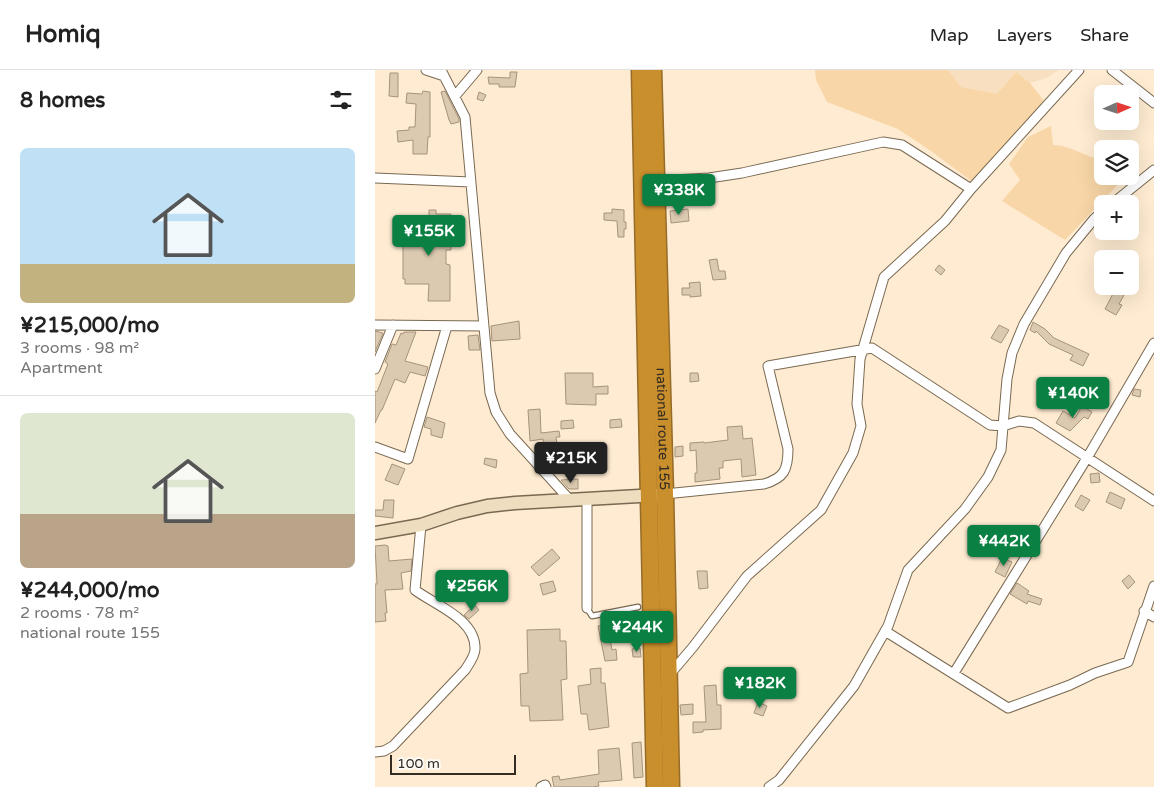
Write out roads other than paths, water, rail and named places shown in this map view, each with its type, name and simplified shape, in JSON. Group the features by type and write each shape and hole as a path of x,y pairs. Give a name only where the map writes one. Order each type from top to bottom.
{"highway":[{"name":"national route 155","path":"640,70 657,495 668,676 671,787"},
{"name":"national route 155","path":"653,70 657,495 655,787"}],"street":[{"path":"426,70 442,73 465,117 490,393 496,412 510,434 569,500"},
{"path":"455,96 477,70"},
{"path":"668,676 693,647 747,576 821,510 853,453 861,426 857,404 860,358 884,277 945,221 971,189 1079,70"},
{"path":"1112,70 1154,103"},
{"path":"655,181 709,178 742,173 883,142 902,145 971,189"},
{"path":"1123,195 1154,170"},
{"path":"375,178 471,182"},
{"path":"769,787 779,780 854,686 889,626 908,570 965,509 988,477 1001,450 1007,380 1012,353 1024,324 1066,253 1094,219"},
{"path":"375,325 484,326"},
{"path":"375,369 393,325"},
{"path":"375,446 408,459 447,326"},
{"path":"954,673 1087,458 1154,343"},
{"path":"375,534 421,525 457,513 487,506 657,495 764,484 776,481 784,472 788,463 789,449 769,366 872,348 990,425 1003,426 1019,420 1034,423 1154,501"},
{"path":"587,500 587,608"},
{"path":"375,752 384,751 393,746 465,670 474,656 473,636 466,624 415,590 421,525"},
{"path":"885,631 1008,708 1070,685 1095,673 1128,662 1154,586"},
{"path":"1144,611 1154,617"},
{"path":"541,787 546,787"}],"lane":[{"path":"587,608 592,616 638,607"}]}
